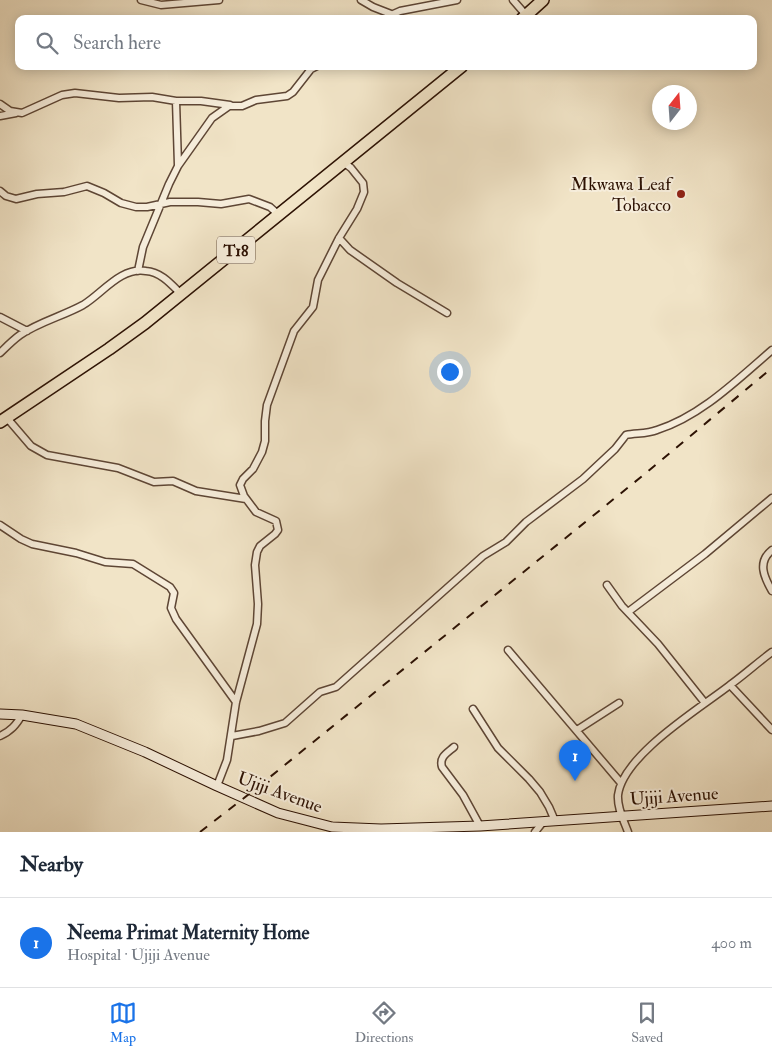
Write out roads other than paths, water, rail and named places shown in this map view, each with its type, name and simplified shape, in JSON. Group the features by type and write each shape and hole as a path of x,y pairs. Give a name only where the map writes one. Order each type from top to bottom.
{"highway":[{"path":"526,15 543,0"},
{"name":"T18","path":"3,420 109,349 181,294 457,70"}],"main road":[{"name":"Ujiji Avenue","path":"0,714 47,718 84,727 162,759 278,813 331,829 369,831 480,826 772,806"}],"street":[{"path":"141,0 161,5 219,0"},
{"path":"361,0 391,14 457,0"},
{"path":"513,0 523,15"},
{"path":"138,271 143,247 178,166 212,118 229,106 242,106 256,100 286,96 293,92 310,70"},
{"path":"0,116 27,112 68,93 119,98 162,97 176,102 201,101 242,106"},
{"path":"176,102 178,166"},
{"path":"0,104 5,109 18,113"},
{"path":"217,786 227,760 236,702 258,616 255,564 257,552 260,546 278,530 276,521 258,514 246,499 240,486 243,479 253,469 262,452 265,441 265,414 294,330 313,307 318,280 364,192 363,183 351,168 343,162"},
{"path":"0,191 6,196 16,199 37,194 64,192 87,186 99,190 128,206 147,207 188,201 221,204 249,199 270,207 279,215"},
{"path":"339,238 350,250 397,283 447,313"},
{"path":"0,354 14,340 27,331 85,303 119,277 138,271 147,271 169,281 181,294"},
{"path":"0,317 27,331"},
{"path":"232,736 259,731 285,723 320,692 336,687 483,556 506,542 526,522 584,479 615,449 626,435 656,430 687,416 717,396 772,350"},
{"path":"3,420 31,446 47,456 118,468 154,482 173,482 196,491 246,499"},
{"path":"628,612 704,554 772,498"},
{"path":"0,525 32,544 76,553 105,562 133,564 170,587 174,593 171,604 173,613 236,702"},
{"path":"772,550 764,559 762,566 764,578 772,590"},
{"path":"607,585 628,612 651,635 705,703"},
{"path":"508,650 621,783"},
{"path":"628,832 621,816 618,797 621,783 627,772 647,750 772,652"},
{"path":"730,685 772,730"},
{"path":"577,730 618,703"},
{"path":"473,709 498,748 540,792 555,821"},
{"path":"0,736 15,726 22,715"},
{"path":"454,747 442,758 442,767 463,794 480,826"},
{"path":"535,832 543,822"}],"railway":[{"path":"200,832 641,477 772,368"}],"place":[{"name":"Mkwawa Leaf Tobacco","path":"681,194"},
{"name":"Neema Primat Maternity Home","path":"575,781"}]}
